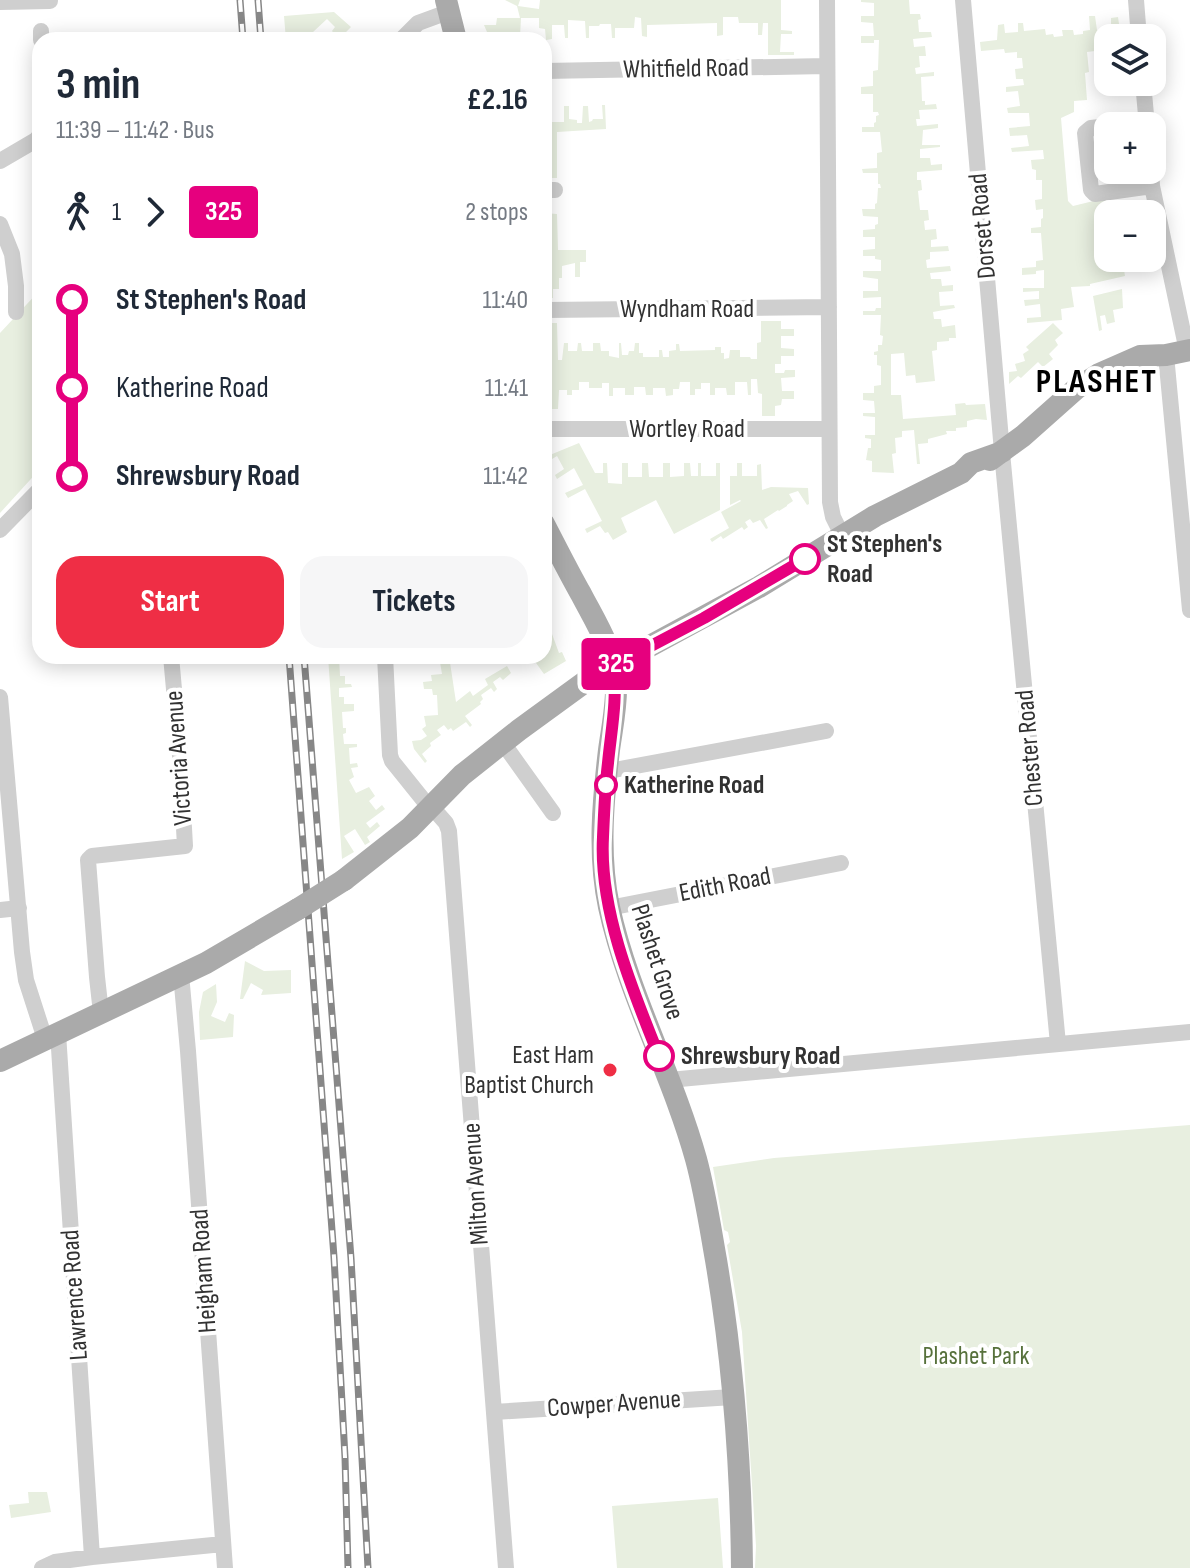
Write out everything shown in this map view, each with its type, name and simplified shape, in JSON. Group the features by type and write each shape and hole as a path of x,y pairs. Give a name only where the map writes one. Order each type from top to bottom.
{"main road":[{"path":"447,6 454,32"},
{"path":"0,1061 206,963 298,909 344,880 406,832 462,775 582,685 759,587 875,516 961,473 975,471 1077,388 1099,374 1181,352"},
{"name":"Plashet Grove","path":"552,552 606,640 613,666 615,695 607,769 603,861 609,908 630,979 695,1158 708,1216 726,1318 742,1568"}],"street":[{"path":"827,0 831,510 842,535"},
{"name":"Dorset Road","path":"963,0 1002,452"},
{"path":"1136,0 1138,24"},
{"path":"0,2 50,1"},
{"path":"409,32 447,6"},
{"name":"Whitfield Road","path":"552,71 827,66"},
{"path":"1094,128 1085,133 1091,190 1095,194 1131,184"},
{"path":"0,161 32,142"},
{"path":"1153,184 1181,352 1190,610"},
{"path":"0,224 12,254 16,312"},
{"name":"Wyndham Road","path":"552,310 829,307"},
{"name":"Wortley Road","path":"552,429 829,429"},
{"name":"Chester Road","path":"1002,452 1058,1044"},
{"path":"0,530 32,497"},
{"name":"Victoria Avenue","path":"103,1013 97,977 88,860 92,856 185,846 172,664"},
{"name":"Milton Avenue","path":"385,664 392,761 446,823 449,831 506,1568"},
{"name":"Lawrence Road","path":"0,697 3,768 26,980 52,1036 92,1557"},
{"path":"607,769 826,731"},
{"path":"503,743 553,813"},
{"name":"Edith Road","path":"609,908 841,863"},
{"path":"0,910 19,908"},
{"name":"Heigham Road","path":"181,974 225,1568"},
{"path":"669,1080 1190,1032"},
{"name":"Cowper Avenue","path":"494,1412 733,1397"},
{"path":"42,1568 55,1562 92,1557 223,1544"}],"green space":[{"path":"505,0 520,0 518,6 539,9 540,0 781,0 781,30 792,31 792,34 781,34 780,52 794,52 794,55 768,55 768,23 763,23 762,35 758,35 758,23 739,23 738,17 723,17 723,35 717,36 717,23 647,25 647,37 642,36 641,18 635,17 634,28 615,28 615,38 612,38 611,24 589,26 589,38 586,38 585,21 568,20 568,38 565,38 564,25 552,25 552,32 545,32 539,28 539,18 521,18 520,32 487,32 484,25 496,25 497,18 520,18 517,6"},
{"path":"861,0 909,0 910,14 920,14 919,32 931,32 932,37 913,39 914,47 925,46 926,56 919,56 920,67 915,68 916,74 934,72 934,76 921,77 922,101 925,105 936,104 937,109 919,110 920,119 916,119 917,126 938,124 938,128 923,130 922,145 940,147 920,149 920,158 930,158 931,165 942,164 942,170 917,172 917,180 921,180 922,190 918,191 920,210 928,210 929,220 924,221 925,230 936,229 937,239 931,240 931,247 948,246 949,251 930,252 930,259 926,260 927,268 950,266 951,271 930,273 931,279 941,279 942,286 953,285 953,291 939,292 940,306 954,305 955,308 933,312 934,319 941,319 942,327 955,325 956,338 937,342 937,350 932,351 935,381 916,383 915,375 906,376 904,353 891,354 891,395 901,395 903,419 956,415 955,404 965,403 985,404 987,420 967,421 967,427 946,431 947,434 928,439 928,443 918,444 920,464 917,464 914,430 902,431 902,437 895,438 896,453 892,454 894,473 872,472 872,461 866,460 871,439 865,438 865,435 875,435 875,417 863,416 863,413 875,413 874,401 863,400 863,393 874,393 874,386 881,385 881,366 877,365 874,352 878,351 878,345 882,345 883,336 880,335 881,315 863,315 863,311 881,308 881,297 863,298 863,291 878,291 878,279 863,277 863,271 881,271 881,260 875,259 875,256 863,256 863,250 875,249 875,237 863,237 863,230 875,229 878,217 863,216 862,209 875,209 878,188 881,188 878,173 863,173 862,169 877,168 877,153 882,152 880,132 862,132 862,127 874,127 879,115 873,112 873,94 861,94 861,87 873,86 873,71 878,70 879,40 861,43 861,36 874,36 873,23 861,22 861,16 874,16 874,3"},
{"path":"334,12 351,27 346,32 333,32 335,27 327,19 313,32 285,32 284,16"},
{"path":"1089,16 1095,16 1094,51 1087,52 1089,72 1085,73 1087,100 1074,101 1074,112 1061,118 1068,201 1073,206 1094,201 1094,272 1124,272 1125,276 1090,286 1071,287 1074,307 1061,309 1062,320 1027,323 1027,318 1041,317 1040,304 1025,306 1024,300 1039,299 1039,291 1023,292 1023,288 1044,288 1044,270 1022,275 1022,268 1036,267 1036,261 1043,260 1041,233 1031,233 1031,228 1041,227 1043,209 1036,210 1035,200 1042,199 1042,180 1036,180 1036,170 1032,169 1031,160 1044,159 1043,150 1012,152 1011,148 1029,146 1027,135 1010,136 1009,128 1030,126 1029,113 1008,113 1007,108 1020,106 1018,91 1006,92 1006,87 1024,85 1023,79 1016,79 1015,69 1023,68 1022,58 1017,58 1017,52 1005,53 1004,49 981,51 980,42 997,40 998,25 1004,24 1005,33 1018,32 1018,23 1023,23 1024,31 1045,29 1046,35 1053,34 1054,37 1063,36 1062,30 1073,30 1074,35 1090,30"},
{"path":"1118,17 1119,24 1111,24 1111,18"},
{"path":"602,105 605,105 606,129 557,132 557,178 552,178 552,122 564,122 564,106 569,106 569,119 577,120 577,123 582,123 583,106 588,106 589,122 603,119"},
{"path":"552,214 557,214 558,250 586,250 586,262 580,262 580,277 575,277 575,263 562,266 559,289 553,289 553,298"},
{"path":"1122,289 1123,308 1113,310 1115,322 1107,324 1105,315 1100,316 1102,330 1099,331 1093,296"},
{"path":"32,299 32,478 0,513 0,333"},
{"path":"761,321 781,321 781,329 794,329 794,336 781,336 781,348 794,349 794,356 781,356 781,364 775,364 775,373 795,370 795,377 781,378 782,391 794,391 794,399 782,399 781,405 775,406 775,416 762,416 762,394 758,393 757,379 751,379 751,395 748,395 747,382 735,382 735,395 727,395 726,388 715,388 715,395 710,395 710,383 701,383 701,389 695,389 695,395 690,395 690,382 680,382 679,389 673,389 673,395 666,396 665,388 653,388 653,395 646,395 645,387 634,387 634,395 625,395 625,388 613,388 613,396 609,396 609,383 602,383 602,388 589,388 589,382 579,382 579,390 572,390 572,395 567,395 567,390 559,390 558,409 552,409 552,323 557,323 558,360 562,360 564,343 568,343 568,351 577,351 578,343 581,343 582,351 593,351 593,343 600,343 601,351 609,351 609,356 619,358 619,343 622,355 628,355 629,351 634,351 635,343 639,343 639,353 643,353 643,357 659,357 659,350 662,350 663,357 669,357 669,351 676,350 676,344 679,344 680,351 715,350 715,347 721,347 724,359 729,358 730,350 740,350 740,357 757,359 757,343 761,342"},
{"path":"1053,323 1063,333 1055,340 1058,345 1049,354 1053,359 1043,367 1038,362 1021,378 1018,376 1009,384 1009,372 1017,371 1015,364 1025,361 1023,354 1029,350 1026,347"},
{"path":"579,443 595,473 603,473 603,463 607,463 608,483 622,484 622,463 628,463 628,477 642,477 642,463 648,463 649,477 663,477 663,463 670,463 670,477 684,476 684,463 690,463 691,476 698,476 698,463 701,463 701,476 716,476 716,463 720,463 720,510 674,534 656,500 621,518 627,532 613,540 600,526 587,533 585,529 602,521 585,489 568,498 565,493 583,485 574,468 557,479 555,475 564,469 557,456 552,459 552,454"},
{"path":"737,463 742,463 742,476 757,476 757,465 761,464 762,490 771,487 808,488 809,504 798,491 789,494 793,501 764,519 768,528 760,520 753,523 750,519 745,522 748,527 744,530 742,527 712,542 710,539 729,528 721,512 741,501 730,505 730,476 737,476"},
{"path":"552,634 559,653 562,652 566,661 544,674 537,664 552,664"},
{"path":"329,664 339,664 340,676 345,676 345,684 352,687 339,688 339,697 344,697 344,704 354,704 354,711 342,712 343,728 346,728 344,744 357,744 357,747 349,748 350,764 357,763 358,767 351,768 354,777 349,780 356,793 369,787 375,796 369,801 376,810 382,805 385,809 366,823 370,828 377,822 380,826 367,837 370,842 365,845 355,829 344,836 354,852 342,859"},
{"path":"440,664 450,664 456,702 470,691 473,696 488,685 485,679 507,666 511,673 503,680 500,677 493,682 497,689 494,692 491,688 481,695 481,704 465,716 472,725 470,727 466,722 453,731 444,725 437,730 441,735 422,754 427,761 425,763 412,741 427,736 422,729 426,726 424,716 438,715 437,695 433,695 432,689 424,689 423,682 432,681 431,675 442,674"},
{"path":"245,961 264,971 291,970 291,993 261,995 263,990 251,983 243,999 240,999"},
{"path":"216,984 217,1002 211,1016 225,1022 229,1013 234,1015 233,1037 200,1040 199,1012 203,992"},
{"name":"Plashet Park","path":"1190,1125 1190,1568 755,1568 742,1332 727,1245 730,1242 728,1232 724,1230 713,1167 774,1158"},
{"path":"28,1492 47,1492 51,1512 11,1518 9,1505 29,1503"},
{"path":"718,1498 723,1568 617,1568 612,1506"}],"railway":[{"path":"240,0 242,32"},
{"path":"258,0 260,32"},
{"path":"290,664 334,1257 348,1568"},
{"path":"305,664 351,1258 368,1568"}],"bus line":[{"name":"325","path":"659,1056 618,942 604,877 607,769 616,684 613,666 805,559"}],"place":[{"name":"St Stephen's Road","path":"805,559"},
{"name":"Katherine Road","path":"606,785"},
{"name":"Shrewsbury Road","path":"659,1056"},
{"name":"East Ham Baptist Church","path":"610,1070"}],"district":[{"name":"PLASHET","path":"1097,381"}]}
